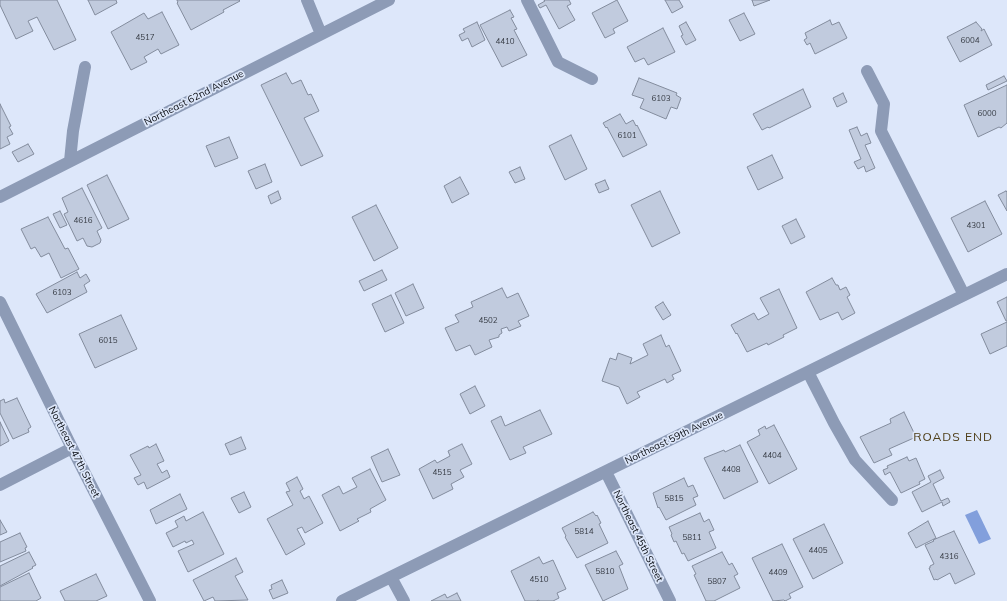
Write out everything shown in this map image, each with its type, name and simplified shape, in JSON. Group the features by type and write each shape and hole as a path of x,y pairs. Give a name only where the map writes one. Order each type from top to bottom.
{"street":[{"path":"307,0 321,34"},
{"name":"Northeast 62nd Avenue","path":"0,197 389,0"},
{"path":"527,0 558,62 592,79"},
{"path":"70,161 73,131 86,67"},
{"path":"867,71 884,104 881,131 964,295"},
{"name":"Northeast 59th Avenue","path":"342,601 1007,274"},
{"name":"Northeast 47th Street","path":"0,302 150,601"},
{"path":"808,372 855,460 892,500"},
{"path":"0,485 72,448"},
{"name":"Northeast 45th Street","path":"606,472 670,601"},
{"path":"391,577 404,601"}],"water":[{"path":"977,510 991,539 979,544 965,515"}],"building":[{"path":"0,0 57,0 76,40 54,50 37,17 28,21 33,31 16,39 0,5"},
{"path":"88,0 116,0 117,3 95,15"},
{"path":"177,0 240,1 223,10 224,12 191,30 177,3"},
{"path":"544,0 569,0 571,4 567,6 575,20 559,29 546,5 540,8 538,5 545,1"},
{"path":"617,0 628,21 613,29 615,33 605,38 592,13"},
{"path":"665,0 679,0 683,7 672,13"},
{"path":"752,0 770,0 754,6"},
{"path":"510,10 514,17 511,18 517,29 514,30 527,55 502,67 480,25"},
{"path":"162,12 179,45 161,54 158,49 144,57 147,62 131,70 111,32 144,13 148,19"},
{"path":"744,13 755,34 740,41 729,20"},
{"path":"830,20 832,25 839,22 847,38 815,54 810,43 807,45 804,40 807,38 805,33"},
{"path":"477,22 485,40 472,47 468,38 462,41 459,35 465,32 463,29"},
{"path":"686,22 696,40 686,45 681,36 683,35 679,26"},
{"path":"976,22 982,29 981,31 984,29 992,45 960,62 947,37"},
{"path":"663,28 675,52 648,65 644,58 635,62 627,47"},
{"path":"286,73 292,84 301,80 308,95 311,94 319,111 304,118 323,156 301,166 261,85"},
{"path":"1004,76 1007,81 988,90 986,85"},
{"path":"639,78 677,93 676,95 681,98 677,109 671,107 666,119 640,108 644,99 632,95"},
{"path":"1007,85 1007,123 1001,128 999,127 978,137 964,105"},
{"path":"803,89 811,107 762,130 753,114"},
{"path":"843,93 847,102 837,107 833,98"},
{"path":"0,104 11,126 9,127 13,134 7,137 10,144 0,149"},
{"path":"620,114 626,124 633,120 647,145 623,157 607,127 606,128 603,123"},
{"path":"857,127 861,136 867,133 871,143 865,145 875,168 866,172 864,166 858,169 854,162 861,159 849,130"},
{"path":"571,135 587,169 565,180 549,146"},
{"path":"229,137 238,158 215,167 206,146"},
{"path":"28,144 34,154 18,162 12,152"},
{"path":"772,155 783,178 758,190 747,167"},
{"path":"265,164 272,182 256,189 248,171"},
{"path":"520,167 525,179 515,183 509,172"},
{"path":"107,175 129,219 108,229 87,185"},
{"path":"460,177 469,194 452,203 444,186"},
{"path":"605,180 609,189 599,193 595,184"},
{"path":"82,188 102,228 97,231 101,240 100,243 92,247 87,246 83,238 77,241 64,214 68,212 62,198"},
{"path":"278,191 281,199 271,204 268,196"},
{"path":"660,191 680,233 652,247 631,205"},
{"path":"1006,191 1007,192 1007,211 998,195"},
{"path":"985,201 1002,234 968,252 951,218"},
{"path":"376,205 398,248 374,261 352,217"},
{"path":"60,211 67,225 60,228 53,214"},
{"path":"48,217 65,249 68,248 79,269 61,278 49,253 41,257 35,247 31,249 21,229"},
{"path":"796,219 805,237 791,244 782,226"},
{"path":"382,270 387,280 364,291 359,281"},
{"path":"77,272 80,278 86,274 90,281 84,285 87,292 47,313 36,294"},
{"path":"832,278 840,290 846,287 850,295 847,297 855,313 842,320 838,312 820,320 806,292"},
{"path":"413,284 424,308 406,316 395,293"},
{"path":"502,288 507,298 518,293 529,316 518,321 521,326 509,331 507,327 501,329 502,333 499,337 489,340 492,347 475,355 470,345 456,351 445,328 459,322 455,315 473,307 471,302"},
{"path":"779,289 797,328 768,345 767,343 747,352 731,325 754,313 758,320 769,314 760,298"},
{"path":"391,295 404,323 385,332 372,304"},
{"path":"1007,297 1007,321 1006,321 997,302"},
{"path":"663,302 671,315 663,320 655,307"},
{"path":"121,315 137,349 95,368 79,334"},
{"path":"1007,322 1007,346 990,354 981,334"},
{"path":"661,335 666,347 669,345 681,371 672,375 674,379 667,383 665,379 637,392 640,397 627,404 619,387 602,381 610,358 616,360 618,353 632,358 630,364 648,355 643,344"},
{"path":"475,386 485,406 470,414 460,394"},
{"path":"17,398 31,427 28,429 29,432 13,439 0,413 0,401 4,399 5,403"},
{"path":"540,410 552,434 523,447 526,453 510,460 491,421 501,416 505,426"},
{"path":"904,412 916,437 889,449 892,455 874,463 860,437 891,423 890,419"},
{"path":"0,422 9,441 0,446"},
{"path":"774,425 797,469 769,484 747,442 760,435 758,430 765,426 766,429"},
{"path":"241,437 246,449 230,455 225,444"},
{"path":"156,444 164,461 157,464 162,473 167,470 170,477 147,489 144,482 138,485 134,478 141,475 130,455 148,446 149,448"},
{"path":"462,444 472,464 460,470 464,477 451,484 453,489 433,499 419,469 435,460 437,463 450,456 448,451"},
{"path":"740,445 758,482 724,499 704,458 724,450 725,452"},
{"path":"388,449 400,475 382,482 371,457"},
{"path":"907,457 909,461 916,458 925,479 919,482 920,484 901,493 890,472 885,475 883,470 888,468 887,466"},
{"path":"370,469 386,500 370,509 371,512 357,519 359,521 340,531 322,495 339,486 343,494 357,487 352,478"},
{"path":"940,470 944,478 933,484 941,501 948,498 950,502 943,506 942,502 922,512 912,492 931,482 928,476"},
{"path":"297,477 303,489 300,491 304,499 309,496 323,523 305,533 302,527 297,529 305,544 286,555 267,519 293,505 286,492 290,491 286,483"},
{"path":"684,478 688,487 693,485 698,496 693,498 696,505 666,520 659,507 658,508 653,493"},
{"path":"244,492 251,507 239,513 231,498"},
{"path":"180,494 187,509 156,524 150,510"},
{"path":"203,512 224,554 188,572 178,551 194,544 192,540 186,543 185,541 173,547 166,533 178,527 175,521 184,516 186,521"},
{"path":"593,512 596,516 597,515 601,523 599,524 608,543 577,558 565,537 566,536 562,528"},
{"path":"700,513 704,522 709,519 714,530 709,532 716,548 688,561 684,553 682,554 676,541 674,542 669,527"},
{"path":"0,520 7,532 0,535"},
{"path":"928,521 936,538 916,548 908,533"},
{"path":"824,524 843,563 813,579 793,539"},
{"path":"954,531 975,574 955,584 950,573 937,580 934,580 929,568 934,564 925,545"},
{"path":"20,533 27,547 25,548 26,551 0,562 0,542"},
{"path":"782,544 803,587 789,594 791,598 785,601 773,601 752,558"},
{"path":"616,551 623,564 619,566 628,589 603,601 585,565"},
{"path":"29,552 36,565 0,586 0,566"},
{"path":"722,552 729,565 732,563 738,574 734,576 740,588 714,601 706,601 694,575 696,574 692,566"},
{"path":"539,557 543,564 553,560 566,589 557,593 559,598 553,601 525,601 511,571"},
{"path":"236,558 243,572 235,576 248,600 215,601 213,597 204,601 193,580"},
{"path":"29,573 41,598 36,601 0,601 0,587"},
{"path":"96,574 107,596 96,601 65,601 60,591"},
{"path":"282,580 288,593 273,599 269,590 272,589 271,585"},
{"path":"457,593 461,601 431,601 445,594 447,598"}],"district":[{"name":"ROADS END","path":"953,437"}]}
